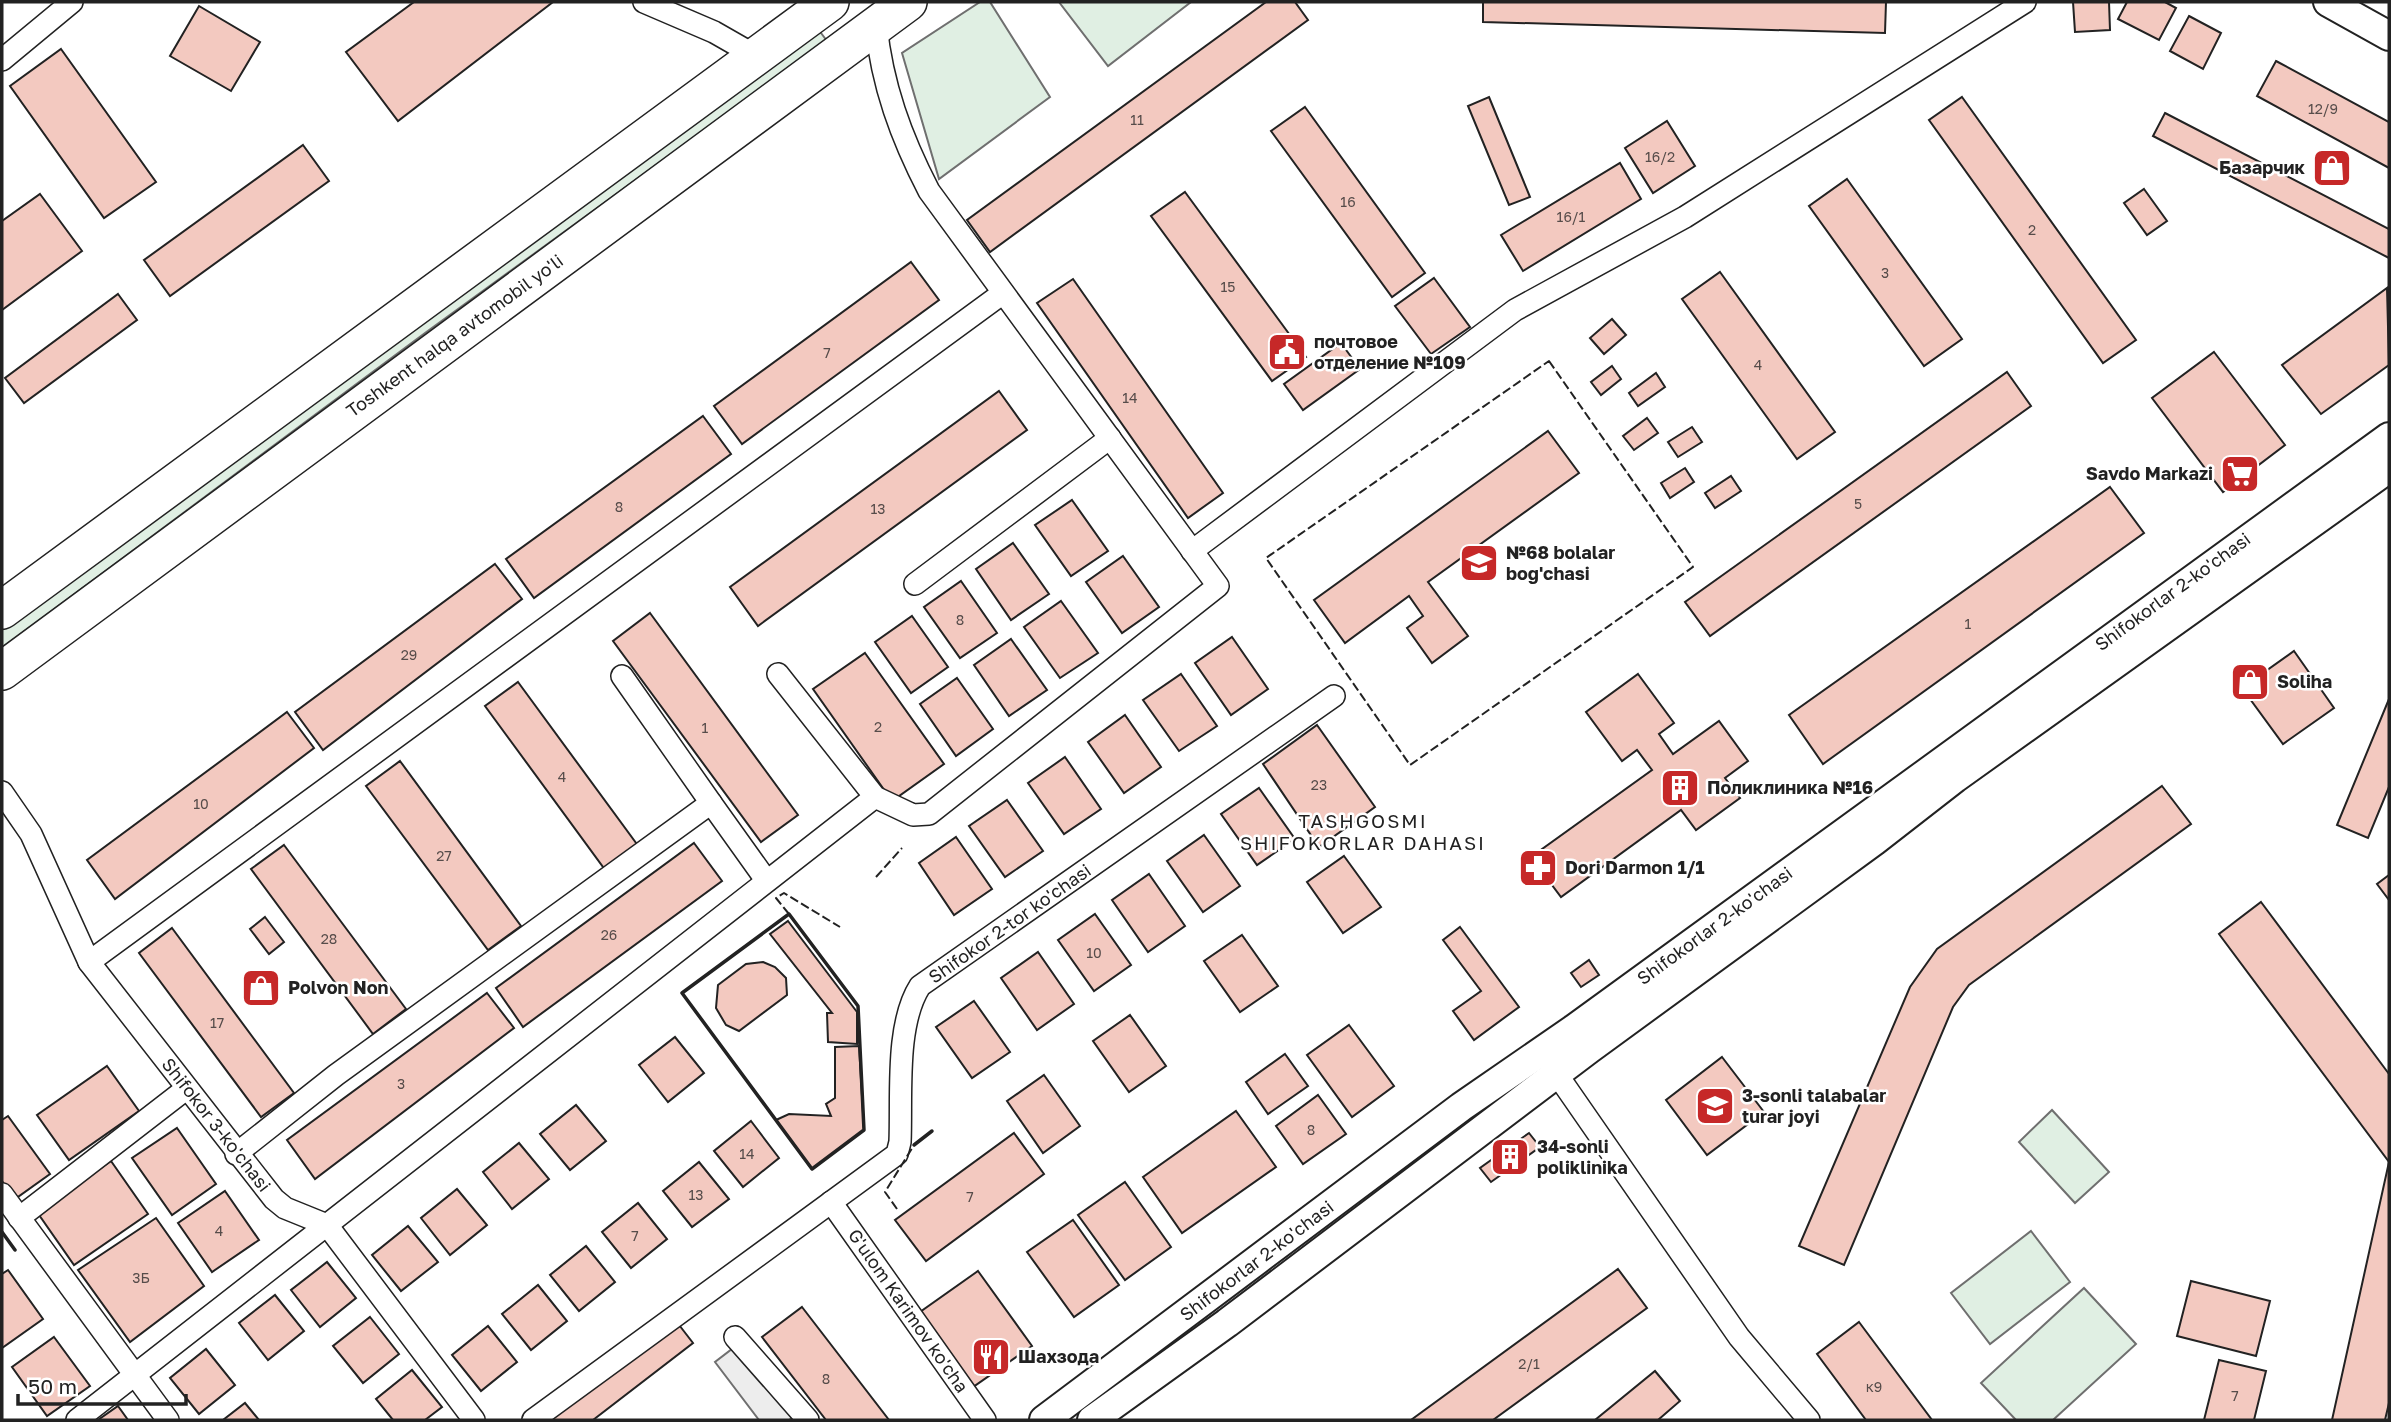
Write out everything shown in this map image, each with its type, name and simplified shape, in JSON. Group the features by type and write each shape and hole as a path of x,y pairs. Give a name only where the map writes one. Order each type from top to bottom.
{"highway":[{"path":"2,610 830,2"},
{"name":"Toshkent halqa avtomobil yo'li","path":"2,671 868,13 908,2"}],"street":[{"path":"41,2 67,6"},
{"path":"644,2 714,32 756,56"},
{"path":"1192,551 1515,310 1685,217 2025,2"},
{"path":"2328,2 2389,36"},
{"path":"2362,2 2389,17"},
{"path":"2,60 67,6"},
{"path":"778,674 875,797 913,815 929,814 1218,586 929,191 902,139 868,13"},
{"path":"89,962 1003,293"},
{"name":"Shifokorlar 2-ko'chasi","path":"1044,1420 1461,1107 1574,1029 2389,437"},
{"path":"915,584 1110,438"},
{"name":"Shifokorlar 2-ko'chasi","path":"1092,1420 1227,1323 1556,1073 1874,841 1955,778 2389,468"},
{"path":"622,676 766,880"},
{"name":"Shifokor 2-tor ko'chasi","path":"533,1420 897,1154 900,1142 905,1025 910,1003 920,986 1334,696"},
{"name":"Shifokor 3-ko'chasi","path":"2,792 31,834 89,962 236,1154 279,1205 327,1225"},
{"path":"77,1420 136,1377 875,797"},
{"path":"236,1154 336,1075 711,803"},
{"path":"1556,1073 1739,1337 1809,1420"},
{"path":"19,1218 186,1089"},
{"path":"2,1194 167,1420"},
{"name":"G'ulom Karimov ko'cha","path":"831,1202 985,1420"},
{"path":"327,1225 474,1420"},
{"path":"735,1337 808,1420"}],"green space":[{"path":"980,2 990,2 1050,97 939,179 902,53"},
{"path":"1059,2 1191,2 1108,66"},
{"path":"818,29 827,41 425,333 2,648 2,630"},
{"path":"2052,1110 2109,1172 2075,1203 2019,1142"},
{"path":"2031,1231 2070,1282 1990,1344 1951,1293"},
{"path":"2084,1288 2136,1344 2053,1420 2016,1420 1981,1383"}],"shaded area":[{"path":"745,1339 800,1412 789,1420 759,1420 715,1362"}],"building":[{"path":"414,2 553,2 398,121 346,52"},
{"path":"1266,2 1295,2 1308,20 990,252 967,220"},
{"path":"1483,2 1886,2 1885,33 1483,22"},
{"path":"2073,2 2109,2 2110,30 2075,32"},
{"path":"2127,2 2165,2 2176,8 2159,40 2118,19"},
{"path":"199,6 260,42 231,91 170,56"},
{"path":"2189,16 2221,33 2203,69 2170,51"},
{"path":"61,49 156,182 104,218 10,86"},
{"path":"2276,61 2389,122 2389,168 2257,96"},
{"path":"1489,97 1530,197 1509,205 1468,106"},
{"path":"1962,97 2136,340 2103,363 1929,120"},
{"path":"1305,107 1425,273 1392,297 1271,131"},
{"path":"2165,113 2389,229 2389,258 2153,136"},
{"path":"1667,121 1695,166 1653,193 1625,148"},
{"path":"303,145 329,181 170,296 144,260"},
{"path":"1620,163 1641,199 1523,271 1501,235"},
{"path":"1847,179 1962,339 1924,366 1809,206"},
{"path":"2144,189 2167,221 2147,235 2124,203"},
{"path":"1185,192 1306,357 1272,381 1151,216"},
{"path":"40,194 82,251 2,310 2,221"},
{"path":"911,262 939,300 742,444 714,406"},
{"path":"1720,272 1835,432 1797,459 1682,299"},
{"path":"1434,278 1470,327 1431,354 1395,306"},
{"path":"1073,279 1223,493 1188,518 1037,303"},
{"path":"2387,288 2389,365 2321,414 2282,365"},
{"path":"118,294 137,320 24,403 5,378"},
{"path":"1612,319 1626,335 1604,354 1590,338"},
{"path":"1341,343 1360,369 1303,410 1284,384"},
{"path":"2214,352 2285,445 2223,492 2152,398"},
{"path":"1612,366 1621,379 1601,395 1591,382"},
{"path":"2007,372 2031,406 1710,636 1685,602"},
{"path":"1656,373 1665,387 1638,406 1629,393"},
{"path":"999,391 1027,430 758,626 730,587"},
{"path":"703,416 731,454 534,598 506,559"},
{"path":"1647,418 1658,433 1634,450 1623,436"},
{"path":"1692,427 1702,442 1678,457 1668,442"},
{"path":"1548,431 1579,473 1428,582 1468,636 1432,663 1407,628 1423,616 1409,596 1345,643 1314,600"},
{"path":"1685,468 1694,482 1670,498 1661,483"},
{"path":"1731,476 1741,491 1715,508 1705,493"},
{"path":"2110,487 2144,533 1823,764 1789,715"},
{"path":"1072,500 1108,551 1071,576 1035,525"},
{"path":"1013,543 1049,594 1011,620 976,569"},
{"path":"1123,556 1159,607 1122,633 1086,582"},
{"path":"495,564 522,599 323,750 295,712"},
{"path":"961,581 997,633 960,658 924,607"},
{"path":"1061,601 1098,653 1060,678 1024,627"},
{"path":"650,613 798,815 761,842 613,641"},
{"path":"912,616 948,667 911,693 875,642"},
{"path":"1232,637 1268,689 1231,715 1195,663"},
{"path":"1011,639 1047,690 1009,716 974,665"},
{"path":"2294,651 2334,708 2283,744 2242,688"},
{"path":"865,653 944,764 892,801 813,689"},
{"path":"1181,674 1217,726 1179,751 1143,700"},
{"name":"Поликлиника №16","path":"1638,674 1674,723 1659,734 1673,754 1719,721 1748,761 1725,778 1740,798 1696,830 1681,810 1561,897 1531,857 1652,770 1637,750 1622,761 1586,712"},
{"path":"957,678 993,729 956,756 920,704"},
{"path":"518,682 639,847 606,871 485,706"},
{"path":"2389,699 2389,787 2368,838 2337,825"},
{"path":"287,712 314,748 115,899 87,860"},
{"path":"1125,715 1161,767 1124,793 1088,742"},
{"path":"1317,725 1375,807 1319,847 1263,764"},
{"path":"1065,757 1101,809 1064,834 1028,783"},
{"path":"400,761 521,926 488,950 366,786"},
{"path":"2162,786 2191,824 1969,985 1953,1007 1844,1265 1799,1246 1910,987 1937,949"},
{"path":"1259,788 1295,839 1257,865 1221,814"},
{"path":"1007,800 1043,851 1005,877 969,826"},
{"path":"1204,835 1240,886 1203,912 1167,861"},
{"path":"956,837 992,889 954,915 919,863"},
{"path":"694,843 722,881 523,1027 496,988"},
{"path":"284,845 406,1009 373,1034 251,869"},
{"path":"1344,856 1381,907 1343,933 1307,882"},
{"path":"1149,874 1185,926 1148,952 1112,900"},
{"path":"2389,875 2389,900 2377,884"},
{"path":"2261,902 2389,1074 2389,1162 2219,934"},
{"path":"1095,914 1131,965 1094,991 1058,940"},
{"path":"265,917 284,942 269,954 250,929"},
{"path":"788,921 857,1012 857,1044 828,1042 827,1013 832,1013 770,934"},
{"path":"1460,927 1519,1007 1474,1040 1453,1011 1481,991 1443,940"},
{"path":"172,928 294,1093 261,1117 139,953"},
{"path":"1242,935 1278,986 1240,1012 1204,961"},
{"path":"1038,952 1074,1004 1037,1030 1001,978"},
{"path":"1589,960 1599,975 1581,987 1571,973"},
{"path":"763,962 775,967 786,978 787,995 739,1031 726,1025 716,1008 718,985 746,964"},
{"path":"487,993 514,1028 315,1179 287,1140"},
{"path":"974,1001 1010,1052 972,1078 936,1027"},
{"path":"1130,1015 1166,1066 1129,1092 1093,1041"},
{"path":"1349,1025 1394,1086 1352,1117 1307,1055"},
{"path":"675,1037 704,1073 668,1102 639,1065"},
{"path":"859,1046 864,1130 812,1169 776,1120 789,1114 831,1116 826,1104 835,1098 835,1047"},
{"path":"1285,1054 1308,1086 1268,1114 1246,1082"},
{"name":"3-sonli talabalar turar joyi","path":"1722,1057 1764,1112 1707,1155 1666,1100"},
{"path":"107,1066 139,1111 69,1160 37,1115"},
{"path":"1044,1075 1080,1126 1043,1153 1007,1101"},
{"path":"1318,1095 1346,1134 1303,1164 1276,1126"},
{"path":"576,1105 606,1141 570,1170 540,1134"},
{"path":"1236,1111 1276,1167 1182,1233 1143,1177"},
{"path":"8,1116 50,1174 15,1199 2,1181 2,1120"},
{"path":"751,1121 779,1158 743,1187 714,1151"},
{"path":"177,1128 216,1184 172,1215 132,1158"},
{"path":"1014,1133 1044,1174 926,1261 895,1220"},
{"name":"34-sonli poliklinika","path":"1529,1133 1540,1147 1491,1182 1480,1168"},
{"path":"519,1143 549,1179 512,1209 483,1172"},
{"path":"111,1161 148,1214 74,1265 37,1212"},
{"path":"699,1162 729,1199 692,1227 663,1191"},
{"path":"2389,1162 2389,1403 2385,1420 2332,1420"},
{"path":"1125,1182 1171,1247 1125,1280 1078,1215"},
{"path":"457,1189 487,1225 450,1255 421,1218"},
{"path":"225,1191 259,1240 212,1272 178,1223"},
{"path":"638,1203 667,1239 631,1268 602,1232"},
{"path":"156,1218 204,1286 130,1342 78,1270"},
{"path":"1073,1220 1119,1285 1074,1317 1027,1252"},
{"path":"408,1226 438,1262 401,1291 372,1255"},
{"path":"586,1246 615,1282 579,1311 550,1275"},
{"path":"327,1262 356,1298 320,1327 291,1290"},
{"path":"1618,1269 1647,1308 1493,1420 1411,1420"},
{"path":"8,1270 43,1319 2,1348 2,1274"},
{"path":"978,1271 1032,1346 973,1387 920,1312"},
{"path":"2191,1281 2270,1301 2256,1356 2177,1336"},
{"path":"538,1285 567,1321 531,1350 502,1314"},
{"path":"275,1295 304,1331 268,1360 239,1323"},
{"path":"802,1307 889,1420 826,1420 762,1337"},
{"path":"370,1317 399,1354 363,1383 333,1346"},
{"path":"676,1321 693,1343 593,1420 548,1420"},
{"path":"1859,1322 1932,1420 1866,1420 1817,1354"},
{"path":"488,1326 517,1362 481,1391 452,1355"},
{"path":"54,1337 90,1386 47,1416 12,1367"},
{"path":"206,1349 235,1385 199,1414 170,1378"},
{"path":"2219,1360 2266,1371 2254,1420 2204,1420"},
{"path":"412,1370 442,1407 425,1420 393,1420 376,1399"},
{"path":"1655,1371 1680,1401 1658,1420 1595,1420"},
{"path":"245,1403 259,1420 223,1420"},
{"path":"118,1406 128,1420 98,1420"}],"fence":[{"path":"1549,361 1693,567 1410,765 1266,558 1549,361"},
{"path":"876,877 902,848"},
{"path":"789,914 776,898 784,893 840,927"},
{"path":"897,1209 885,1192 914,1145"}],"wall":[{"path":"789,914 858,1006 864,1130 812,1169 682,993 789,914"},
{"path":"914,1145 932,1131"},
{"path":"2,1232 15,1250"}],"place":[{"name":"Базарчик","path":"2332,168"},
{"name":"почтовое отделение №109","path":"1287,352"},
{"name":"Savdo Markazi","path":"2240,474"},
{"name":"№68 bolalar bog'chasi","path":"1479,563"},
{"name":"Soliha","path":"2250,682"},
{"name":"Поликлиника №16","path":"1680,788"},
{"name":"Dori Darmon 1/1","path":"1538,868"},
{"name":"Polvon Non","path":"261,988"},
{"name":"3-sonli talabalar turar joyi","path":"1715,1106"},
{"name":"34-sonli poliklinika","path":"1510,1157"},
{"name":"Шахзода","path":"991,1357"}],"district":[{"name":"TASHGOSMI SHIFOKORLAR DAHASI","path":"1363,832"}]}
